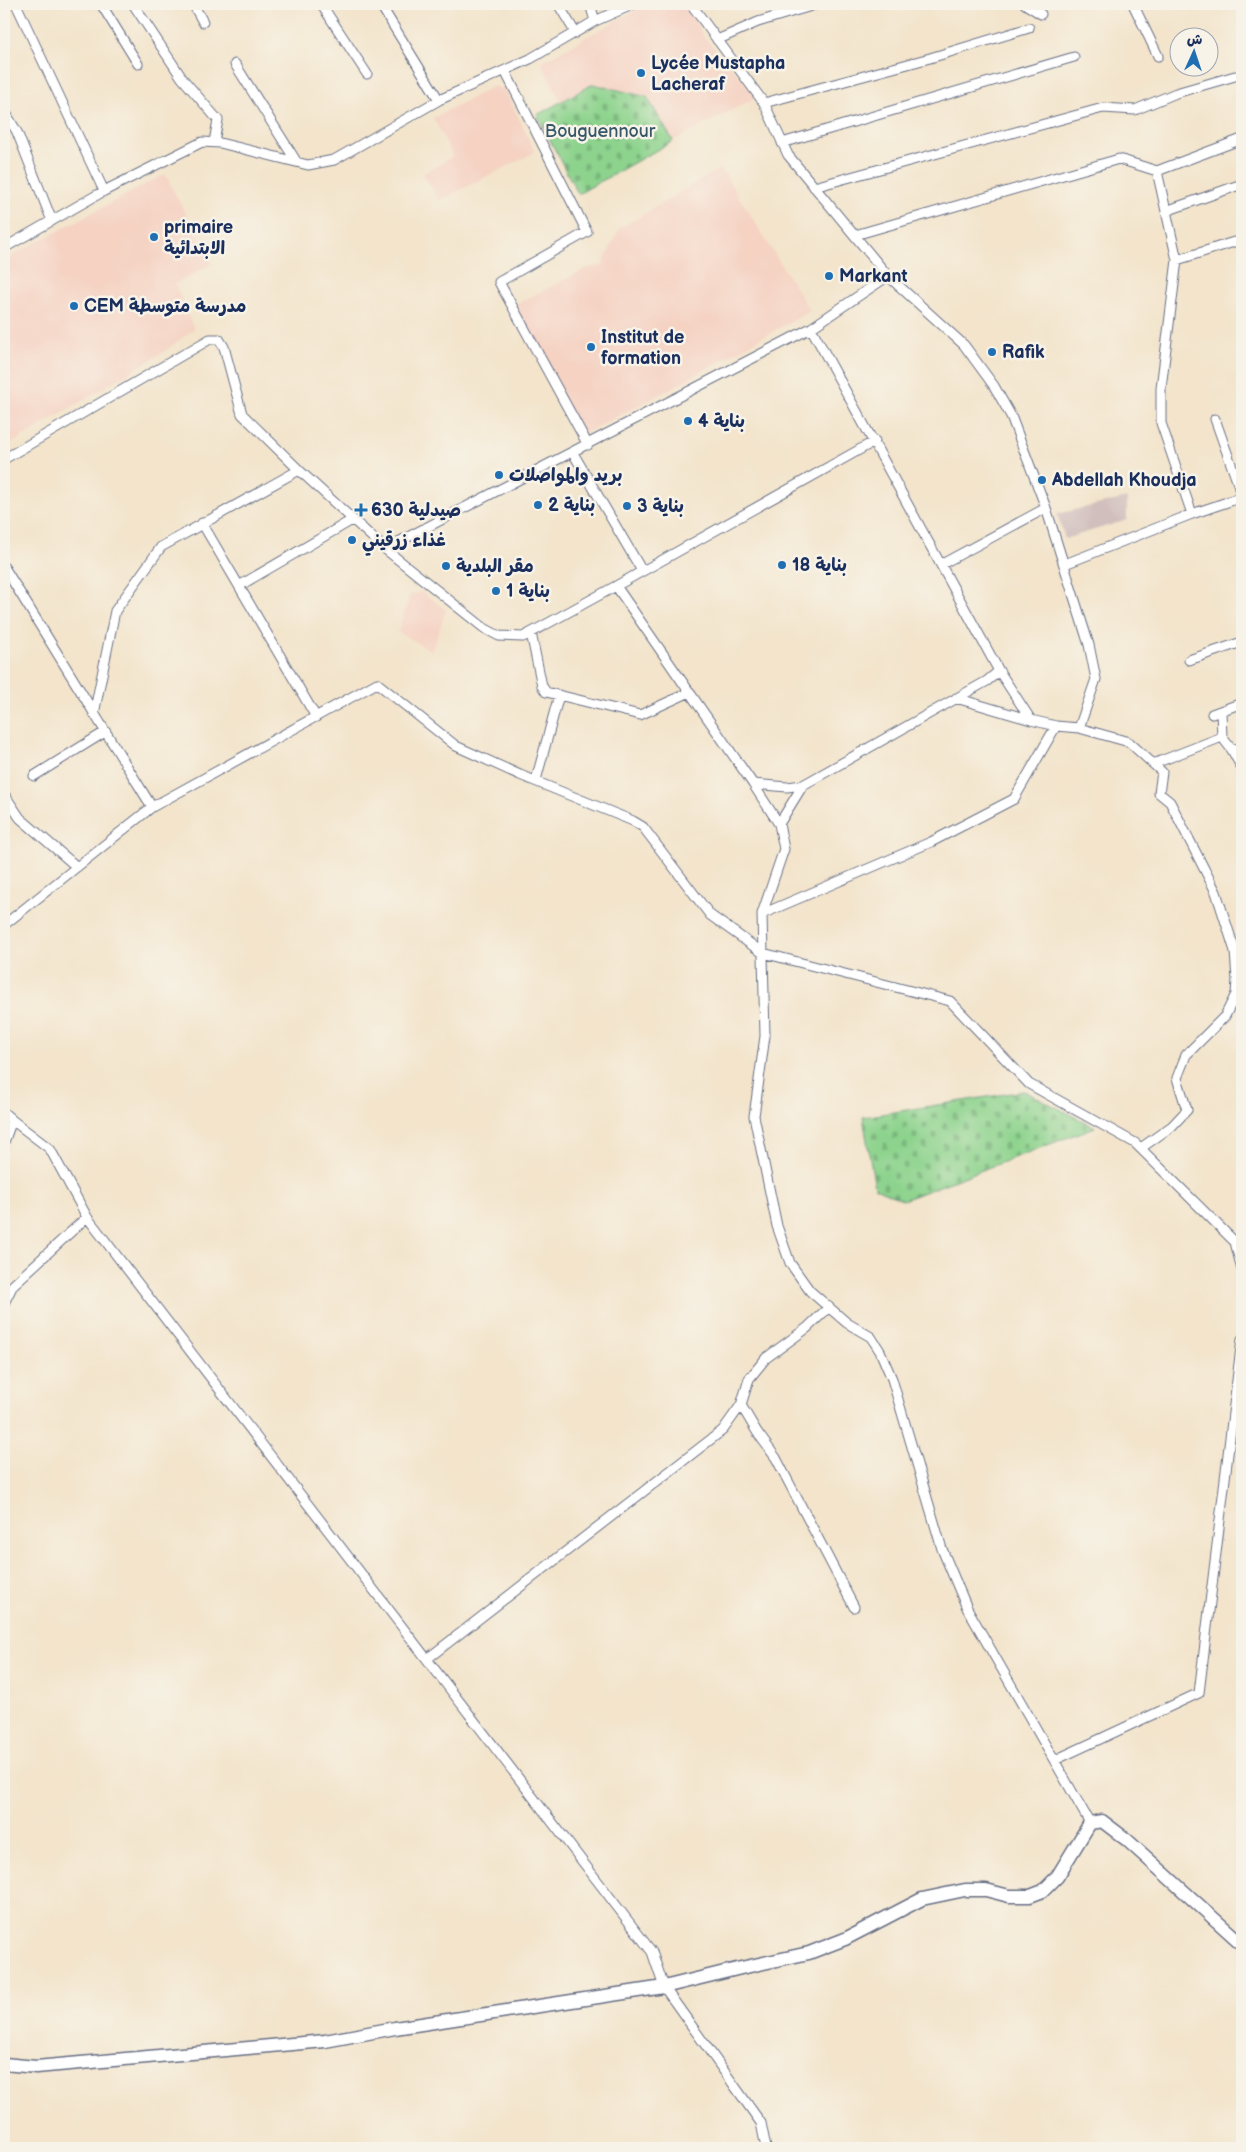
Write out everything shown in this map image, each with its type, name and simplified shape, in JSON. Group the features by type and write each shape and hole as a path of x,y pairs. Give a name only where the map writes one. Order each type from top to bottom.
{"street":[{"path":"16,4 104,191"},
{"path":"101,4 138,64"},
{"path":"133,4 182,78 218,120 214,142"},
{"path":"193,4 203,22"},
{"path":"321,4 367,74"},
{"path":"380,4 439,100"},
{"path":"558,4 575,32"},
{"path":"590,4 595,20"},
{"path":"4,248 104,191 202,142 214,142 308,164 334,160 439,100 530,59 595,20 634,4"},
{"path":"691,4 764,103 788,155 888,276 964,345 994,386 1011,416 1046,508 1089,645 1096,679 1080,728"},
{"path":"717,40 758,22 818,4"},
{"path":"1025,4 1040,14"},
{"path":"1132,4 1158,56"},
{"path":"764,103 930,58 1030,28"},
{"path":"782,143 1074,57"},
{"path":"235,64 296,161"},
{"path":"505,71 587,232 499,282 588,445"},
{"path":"814,187 1103,108 1135,110 1176,93 1235,76"},
{"path":"4,110 17,132 52,220"},
{"path":"854,235 1120,159 1157,171 1242,139"},
{"path":"1157,171 1177,260 1161,388 1161,423 1192,514"},
{"path":"1166,211 1242,184"},
{"path":"1177,260 1234,242"},
{"path":"385,549 811,328 888,276"},
{"path":"811,328 875,441 999,671 1031,720"},
{"path":"4,459 210,339 219,339 224,347 242,414 299,470 385,549 484,628 500,636 511,638 523,637 531,633 875,441"},
{"path":"1064,564 1242,496 1215,419"},
{"path":"573,453 642,572"},
{"path":"94,714 115,611 161,547 299,470"},
{"path":"942,564 1046,508"},
{"path":"239,586 352,520"},
{"path":"202,523 316,717"},
{"path":"4,567 152,807"},
{"path":"616,586 779,824 784,849 762,914 765,1036 754,1116 777,1226 790,1263 810,1291 846,1323 870,1337 880,1351 892,1378 942,1549 967,1608 1056,1760 1090,1823"},
{"path":"531,633 543,689 559,695 640,716 690,692"},
{"path":"1189,660 1242,642"},
{"path":"753,784 803,785 987,681 999,671"},
{"path":"4,925 152,807 377,683 456,746 643,828 710,915 763,953 950,1001 1029,1084 1141,1148 1235,1242 1242,1270"},
{"path":"536,780 559,695"},
{"path":"956,698 1031,720 1056,726 1080,728 1129,742 1162,772 1159,793 1170,802 1216,892 1235,951 1236,994 1224,1016 1186,1056 1176,1078 1187,1110 1172,1126 1141,1148"},
{"path":"1242,704 1217,713 1222,737 1242,768"},
{"path":"762,914 932,842 1014,800 1056,726"},
{"path":"34,776 105,732"},
{"path":"1153,764 1222,737"},
{"path":"1232,750 1242,747"},
{"path":"779,824 803,785"},
{"path":"4,794 20,818 77,867"},
{"path":"4,1112 50,1149 87,1217 652,1952 664,1987 761,2122 766,2148"},
{"path":"4,1142 12,1120"},
{"path":"4,1303 13,1285 87,1217"},
{"path":"427,1660 723,1430 741,1405 749,1379 766,1358 806,1328 829,1307"},
{"path":"1056,1760 1199,1692 1242,1339"},
{"path":"741,1405 757,1432 776,1458 854,1607"},
{"path":"4,2064 36,2067 325,2041 395,2028 664,1987 810,1953 846,1940 922,1899 965,1890 986,1890 1010,1896 1030,1896 1044,1891 1057,1877 1090,1823 1102,1821 1127,1840 1242,1944"}],"shaded area":[{"name":"Lycée Mustapha Lacheraf","path":"647,4 685,4 703,35 751,90 755,98 673,141 647,97 593,84 561,101 541,62"},
{"path":"494,86 505,89 535,152 439,201 423,174 453,156 433,118"},
{"path":"721,168 810,311 672,388 582,435 512,306 588,268 602,266 619,229"},
{"name":"CEM مدرسة متوسطة","path":"165,174 212,264 175,284 194,329 165,351 4,448 4,260"},
{"path":"1127,498 1127,520 1065,539 1057,514"},
{"path":"422,592 446,610 432,651 398,632 410,595"}],"green space":[{"name":"Bouguennour","path":"593,84 647,97 673,141 578,194 537,115"},
{"path":"1024,1091 1095,1127 903,1200 875,1188 863,1117"}],"place":[{"name":"Lycée Mustapha Lacheraf","path":"641,73"},
{"name":"primaire الابتدائية","path":"154,237"},
{"name":"Markant","path":"829,276"},
{"name":"CEM مدرسة متوسطة","path":"74,306"},
{"name":"Institut de formation","path":"591,347"},
{"name":"Rafik","path":"992,352"},
{"name":"بناية 4","path":"688,421"},
{"name":"بريد والمواصلات","path":"499,475"},
{"name":"Abdellah Khoudja","path":"1042,480"},
{"name":"بناية 2","path":"538,505"},
{"name":"بناية 3","path":"627,506"},
{"name":"صيدلية 630","path":"361,510"},
{"name":"غذاء زرقيني","path":"352,540"},
{"name":"بناية 18","path":"782,565"},
{"name":"مقر البلدية","path":"446,566"},
{"name":"بناية 1","path":"496,591"}]}
